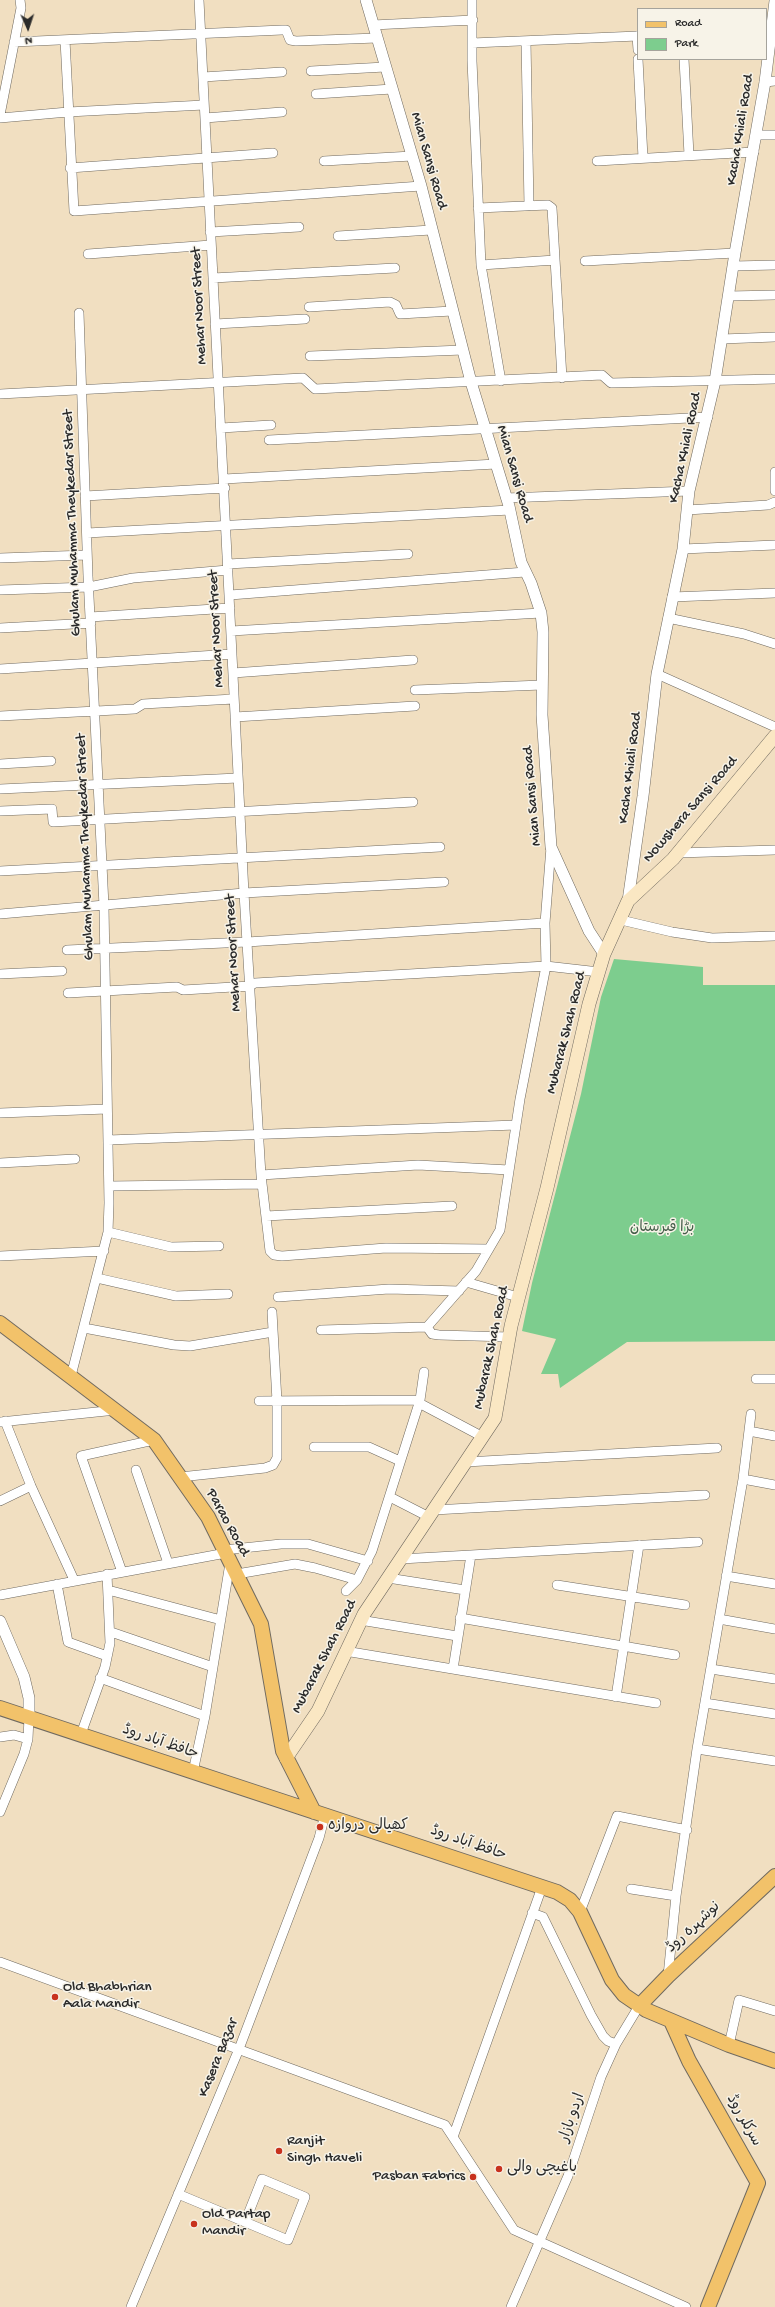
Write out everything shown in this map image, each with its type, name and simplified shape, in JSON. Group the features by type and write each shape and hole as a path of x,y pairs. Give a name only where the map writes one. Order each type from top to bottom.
{"main road":[{"name":"Nowshera Sansi Road","path":"628,901 678,852 775,736"},
{"name":"Mubarak Shah Road","path":"286,1758 318,1711 360,1620 495,1418 509,1337 518,1297 547,1188 589,1004 604,954 621,920 628,901"},
{"name":"Parao Road","path":"0,1323 117,1410 154,1440 208,1517 261,1624 286,1758 320,1813"},
{"name":"حافظ آباد روڈ","path":"0,1708 542,1887 563,1896 580,1912 612,1980 624,1995 638,2006 730,2045 775,2061"},
{"name":"نوشہرہ روڈ","path":"638,2006 775,1876"},
{"name":"سرکلر روڈ","path":"671,2021 689,2061 758,2183 708,2307"}],"street":[{"name":"Mehar Noor Street","path":"199,0 206,158 227,526 242,859 261,1179 270,1251 274,1255 386,1248 489,1249"},
{"name":"Mian Sansi Road","path":"366,0 421,186 471,382 510,510 525,572 531,583 541,613 543,632 542,685 547,812 551,847 589,931 604,954"},
{"path":"472,0 472,43 481,265 501,381"},
{"path":"0,115 21,1"},
{"name":"Kacha Khiali Road","path":"628,901 644,796 657,674 683,549 689,491 708,417 735,253 757,136 770,82 771,29 775,1"},
{"path":"373,25 473,20"},
{"path":"14,42 201,35 282,30 286,30 290,40 296,41 377,38"},
{"path":"472,43 637,36"},
{"path":"65,40 70,168 74,211 209,200 421,186"},
{"path":"526,41 529,206"},
{"path":"638,60 643,158"},
{"path":"684,60 690,155"},
{"path":"311,71 385,67"},
{"path":"203,77 282,72"},
{"path":"316,94 392,89"},
{"path":"0,118 68,112 204,105"},
{"path":"205,118 282,112"},
{"path":"757,136 775,135"},
{"path":"597,161 754,152"},
{"path":"70,168 273,153"},
{"path":"324,161 412,156"},
{"path":"478,208 548,205 552,208 562,378"},
{"path":"210,232 299,227"},
{"path":"338,236 431,230"},
{"path":"88,254 211,245"},
{"path":"585,261 735,253"},
{"path":"481,265 555,260"},
{"path":"734,266 775,265"},
{"path":"213,278 395,268"},
{"path":"729,296 775,295"},
{"path":"309,307 390,302 396,305 397,312 403,315 452,311"},
{"name":"Ghulam Muhamma Theykedar Street","path":"72,1376 108,1232 109,1186 104,906 87,555 79,313"},
{"path":"215,324 305,319"},
{"path":"722,339 775,337"},
{"path":"310,356 463,350"},
{"path":"0,394 219,384 303,378 315,389 602,375 612,383 775,379"},
{"path":"269,440 708,417"},
{"path":"221,428 271,425"},
{"path":"85,496 496,464"},
{"path":"775,472 775,491"},
{"path":"506,498 689,491"},
{"path":"687,510 772,505 775,502"},
{"path":"87,534 510,510"},
{"path":"683,549 775,545"},
{"path":"0,590 89,587 133,578 228,567 408,554"},
{"path":"0,558 87,555"},
{"path":"230,595 525,572"},
{"path":"672,597 775,593"},
{"path":"0,628 230,608"},
{"path":"231,631 541,613"},
{"path":"668,618 744,634 775,644"},
{"path":"0,669 232,654"},
{"path":"233,672 413,660"},
{"path":"657,674 775,727"},
{"path":"414,690 542,685"},
{"path":"0,716 135,709 143,704 234,699"},
{"path":"235,717 415,706"},
{"path":"0,764 51,761"},
{"path":"0,789 238,778"},
{"path":"0,811 52,809 53,822 240,813 413,802"},
{"path":"0,871 102,867 440,847"},
{"path":"321,1330 427,1326 466,1282 500,1230 516,1125 546,966 546,923 551,847"},
{"path":"678,852 775,850"},
{"path":"0,914 244,893 444,882"},
{"path":"621,920 672,932 712,938 775,936"},
{"path":"67,950 247,942 546,923"},
{"path":"68,993 177,987 183,990 250,986 255,983 546,966 598,972"},
{"path":"0,974 62,971"},
{"path":"0,1113 107,1109"},
{"path":"108,1140 516,1125"},
{"path":"0,1163 75,1159"},
{"path":"109,1186 261,1179 418,1165 509,1170"},
{"path":"266,1216 452,1206"},
{"path":"108,1232 171,1247 220,1246"},
{"path":"0,1256 104,1250"},
{"path":"97,1278 176,1296 228,1294"},
{"path":"466,1282 518,1297"},
{"path":"278,1297 389,1289 459,1291"},
{"path":"180,1477 255,1470 273,1465 278,1458 277,1401 272,1312"},
{"path":"427,1326 432,1334 439,1335 509,1337"},
{"path":"84,1328 190,1346 273,1332"},
{"path":"346,1591 357,1580 368,1561 390,1497 419,1401 424,1372"},
{"path":"756,1379 775,1379"},
{"path":"259,1401 419,1401 483,1437"},
{"path":"74,1580 3,1421 117,1410"},
{"path":"668,1976 676,1896 697,1749 743,1479 751,1414"},
{"path":"749,1431 775,1436"},
{"path":"122,1572 81,1456 154,1440"},
{"path":"314,1447 369,1447 400,1461"},
{"path":"466,1462 717,1448"},
{"path":"136,1470 168,1563"},
{"path":"743,1479 775,1485"},
{"path":"0,1501 31,1486"},
{"path":"390,1497 432,1514 705,1495"},
{"path":"401,1559 698,1542"},
{"path":"0,1595 74,1580 168,1563 227,1555 280,1544 308,1544 368,1561"},
{"path":"616,1696 639,1545"},
{"path":"193,1772 205,1716 221,1620 227,1555"},
{"path":"453,1669 471,1555"},
{"path":"236,1574 295,1564 357,1580"},
{"path":"81,1734 107,1656 111,1632 107,1574"},
{"path":"726,1576 775,1584"},
{"path":"388,1578 465,1590"},
{"path":"57,1584 68,1642 107,1656"},
{"path":"557,1585 632,1595 685,1605"},
{"path":"108,1590 221,1620"},
{"path":"460,1618 675,1655"},
{"path":"719,1619 775,1629"},
{"path":"360,1620 457,1636"},
{"path":"0,1622 24,1677 29,1698 30,1717 28,1740 24,1754 0,1812"},
{"path":"111,1632 213,1667"},
{"path":"345,1651 656,1703"},
{"path":"711,1669 775,1679"},
{"path":"100,1678 205,1716"},
{"path":"705,1703 775,1714"},
{"path":"0,1737 14,1735 28,1740"},
{"path":"697,1749 775,1761"},
{"name":"Kasera Bazar","path":"131,2307 239,2049 316,1845 320,1813"},
{"path":"580,1912 617,1816 686,1830"},
{"path":"453,2137 542,1887"},
{"path":"631,1889 676,1896"},
{"path":"532,1913 543,1917 591,2015 608,2041 616,2044"},
{"path":"0,1962 446,2125 514,2230 686,2307"},
{"path":"730,2045 739,2000 775,2011"},
{"name":"اردو بازار","path":"511,2307 568,2176 601,2077 616,2044 638,2006"},
{"path":"178,2194 288,2240 305,2197 262,2179 245,2222"}],"green space":[{"name":"بڑا قبرستان","path":"614,959 703,967 703,985 775,985 775,1341 627,1342 560,1388 558,1374 541,1374 556,1339 522,1331 532,1283 581,1094 601,997"}],"place":[{"name":"کھیالی دروازہ","path":"320,1827"},
{"name":"Old Bhabhrian Aala Mandir","path":"55,1997"},
{"name":"Ranjit Singh Haveli","path":"279,2151"},
{"name":"باغیچی والی","path":"499,2169"},
{"name":"Pasban Fabrics","path":"473,2177"},
{"name":"Old Partap Mandir","path":"194,2224"}]}
